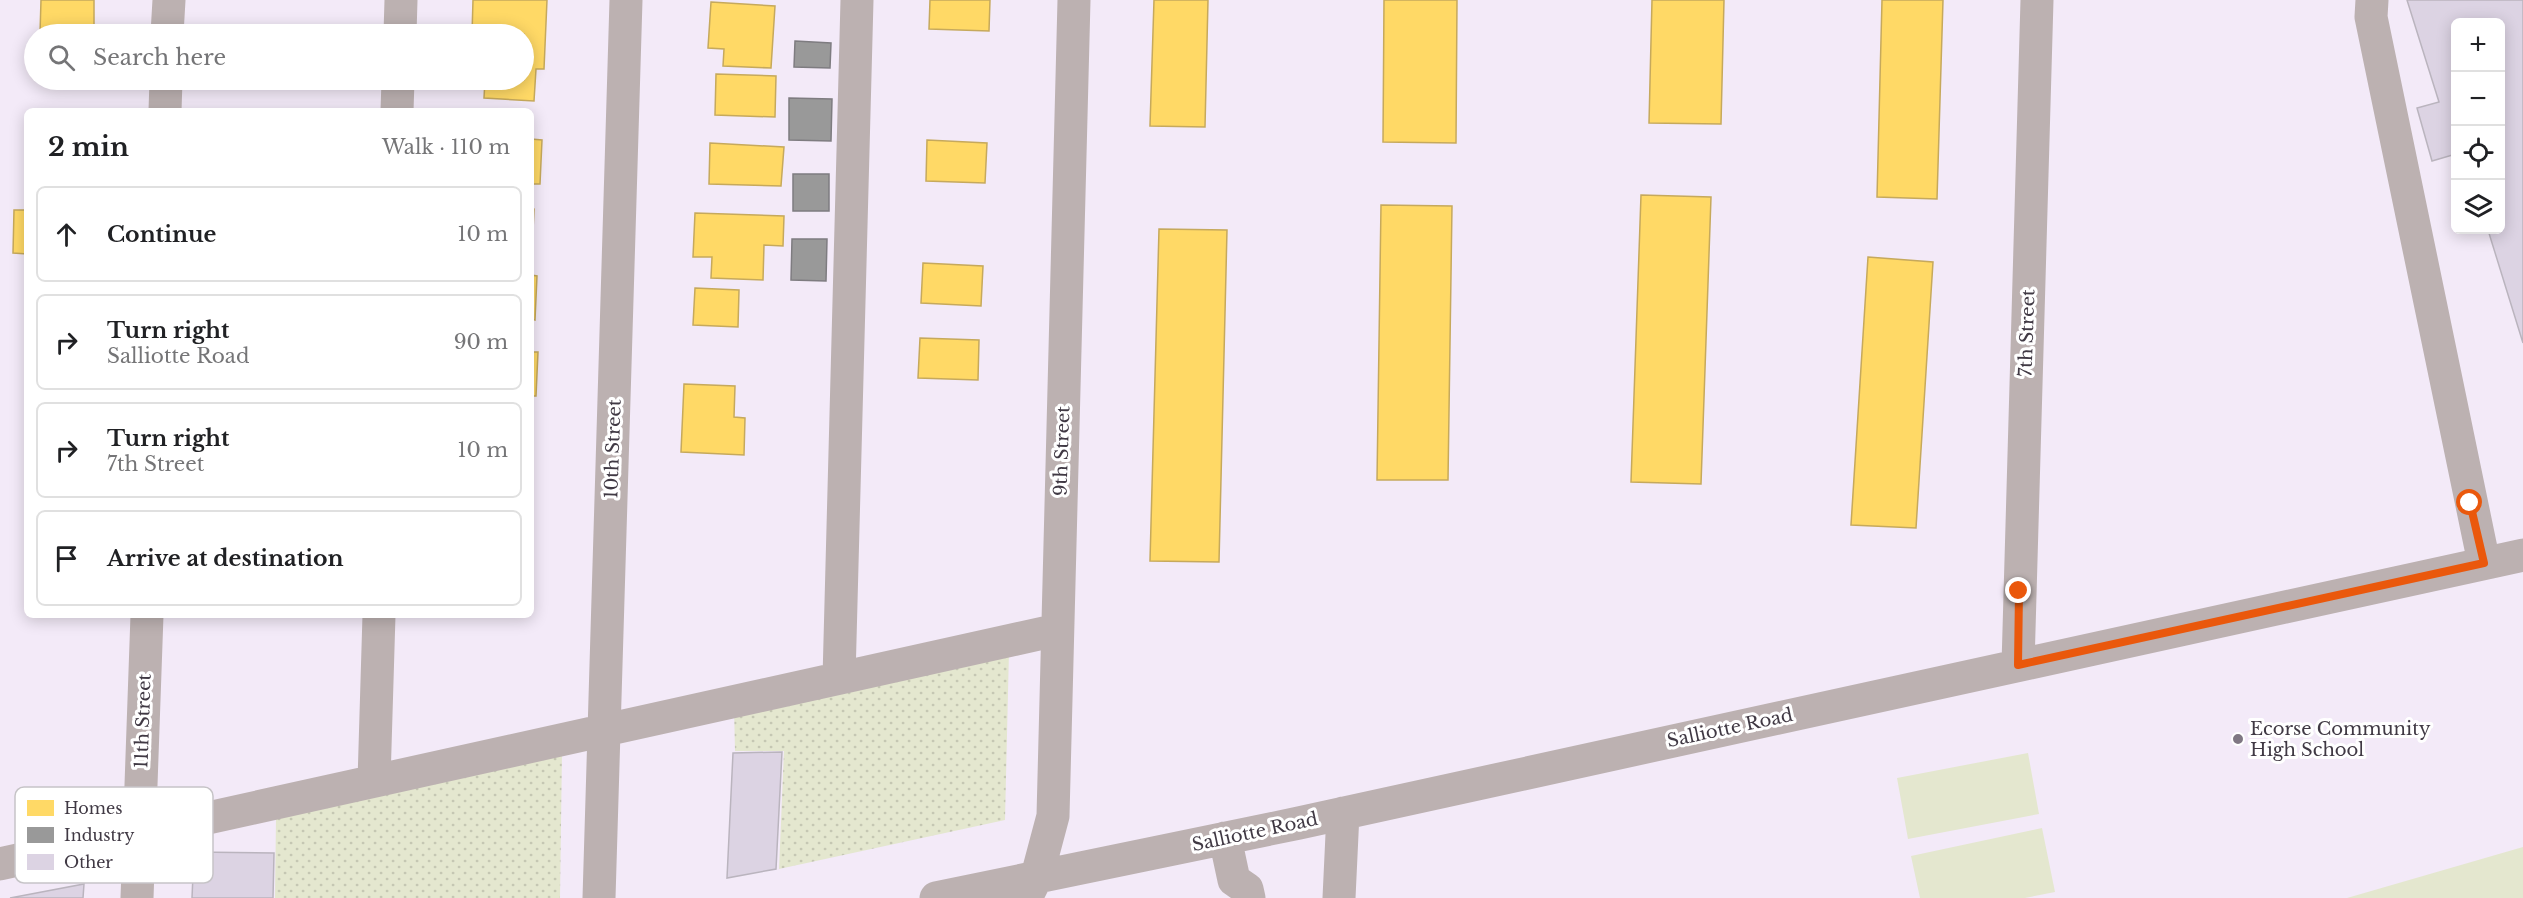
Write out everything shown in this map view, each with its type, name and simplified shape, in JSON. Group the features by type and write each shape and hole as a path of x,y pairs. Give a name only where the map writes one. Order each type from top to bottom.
{"street":[{"path":"168,24 169,0"},
{"path":"400,24 401,0"},
{"name":"10th Street","path":"599,898 626,0"},
{"path":"839,678 857,0"},
{"name":"9th Street","path":"1032,887 1053,816 1074,0"},
{"name":"7th Street","path":"2018,665 2037,0"},
{"path":"2372,0 2371,17 2484,563"},
{"path":"165,108 166,90"},
{"path":"397,108 398,90"},
{"name":"Salliotte Road","path":"936,898 1032,887 1225,838 2523,555"},
{"name":"11th Street","path":"141,787 147,618"},
{"path":"374,781 380,618"},
{"path":"213,816 1057,630"},
{"path":"1339,898 1343,813"},
{"path":"1225,838 1237,892"},
{"path":"0,864 15,861"},
{"name":"11th Street","path":"137,898 138,883"}],"green space":[{"path":"1009,651 1005,820 779,869 784,751 735,751 734,707"},
{"path":"562,752 560,898 275,898 276,817"},
{"path":"2028,753 2039,814 1908,839 1897,778"},
{"path":"2042,828 2055,892 2025,898 1920,898 1911,856"},
{"path":"2523,847 2523,898 2347,898"}],"building: Homes":[{"path":"41,0 94,0 94,24 40,24"},
{"path":"473,0 547,0 544,69 536,69 534,101 484,98 484,90 534,90 534,24 472,24"},
{"path":"930,0 990,0 989,31 929,29"},
{"path":"1154,0 1208,0 1205,127 1150,126"},
{"path":"1384,0 1457,0 1456,143 1383,142"},
{"path":"1652,0 1724,0 1721,124 1649,123"},
{"path":"1882,0 1943,0 1937,199 1877,197"},
{"path":"711,2 775,6 771,68 723,66 724,49 708,48"},
{"path":"716,74 776,76 775,117 715,115"},
{"path":"534,139 542,140 540,184 534,184"},
{"path":"927,140 987,143 985,183 926,181"},
{"path":"710,143 784,147 781,186 709,184"},
{"path":"1641,195 1711,197 1701,484 1631,482"},
{"path":"1381,205 1452,206 1448,480 1377,480"},
{"path":"14,210 24,210 24,254 13,253"},
{"path":"695,213 784,216 783,246 764,245 763,280 711,278 712,257 693,257"},
{"path":"1159,229 1227,230 1219,562 1150,561"},
{"path":"1868,257 1933,262 1916,528 1851,525"},
{"path":"923,263 983,266 981,306 921,303"},
{"path":"534,276 537,276 534,320"},
{"path":"695,288 739,290 738,327 693,325"},
{"path":"920,338 979,340 978,380 918,378"},
{"path":"534,352 538,352 536,396 534,396"},
{"path":"684,384 735,386 734,417 745,418 744,455 681,452"}],"building: Industry":[{"path":"795,41 831,43 830,68 794,67"},
{"path":"789,98 832,99 831,141 789,140"},
{"path":"793,174 829,174 829,211 793,211"},
{"path":"792,239 827,239 826,281 791,280"}],"building: Other":[{"path":"2407,0 2523,0 2523,343 2489,234 2505,234 2505,18 2451,18 2451,155 2432,161 2417,108 2439,102"},
{"path":"782,752 776,869 727,878 733,753"},
{"path":"213,852 274,853 273,898 192,898 193,883 213,883"},
{"path":"84,884 83,898 10,898"}],"place":[{"name":"Ecorse Community High School","path":"2238,739"}],"route":[{"path":"2019,591 2018,665 2484,563 2470,503"}]}
